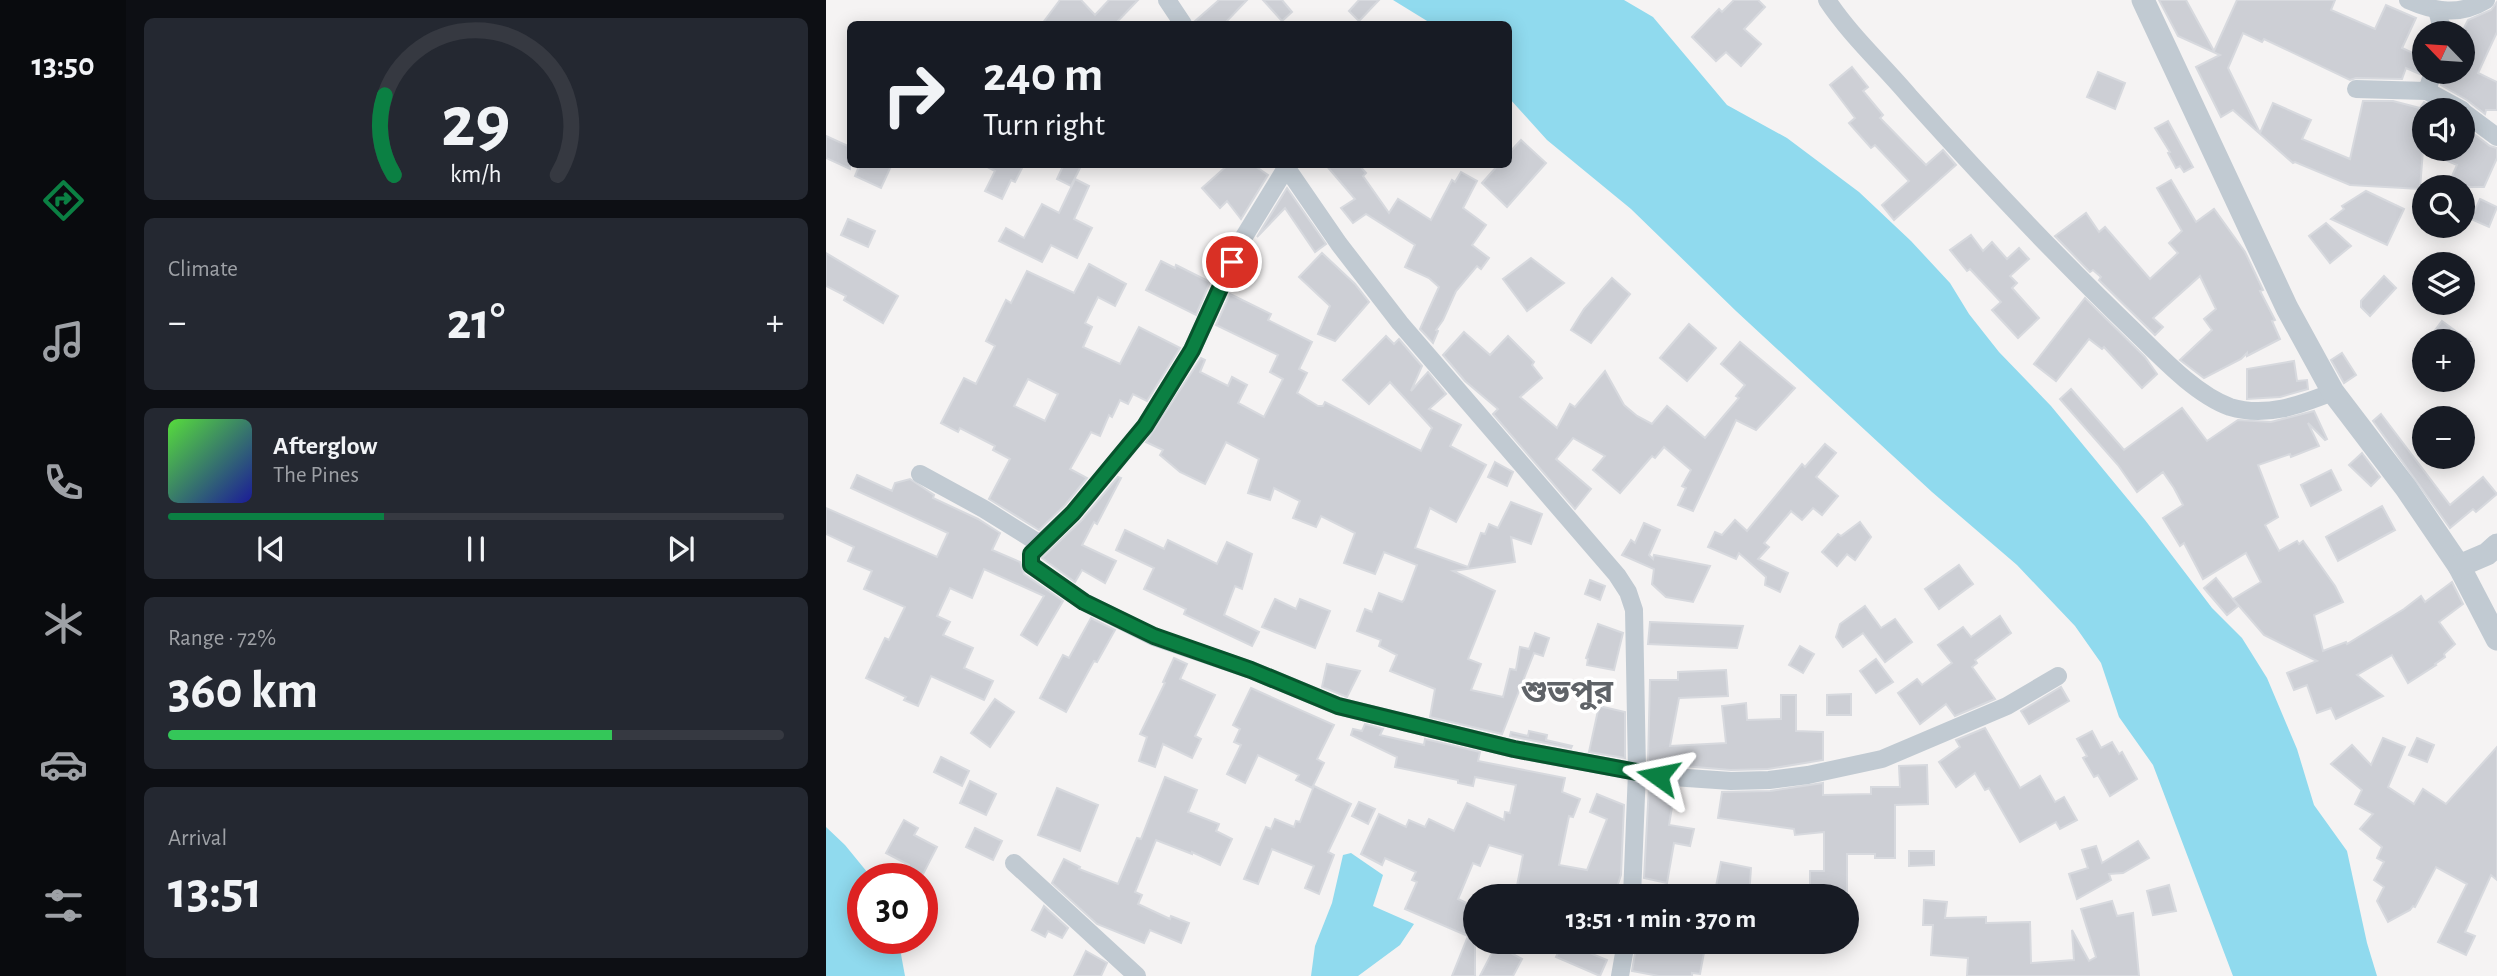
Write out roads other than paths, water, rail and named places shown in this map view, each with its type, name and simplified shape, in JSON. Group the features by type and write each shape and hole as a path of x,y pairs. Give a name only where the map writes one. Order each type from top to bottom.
{"street":[{"path":"1167,0 1181,21"},
{"path":"1827,0 1966,159 2057,256 2198,389 2228,406 2249,412 2297,406 2333,392"},
{"path":"2143,0 2287,308 2333,392 2406,488 2459,566 2497,639"},
{"path":"2408,0 2450,12 2473,8 2487,0"},
{"path":"2437,10 2440,21"},
{"path":"2427,91 2429,84"},
{"path":"2356,89 2427,91 2440,98"},
{"path":"2475,120 2497,137"},
{"path":"1284,168 1242,240 1192,350 1145,426 1073,513 1031,554 1031,565 1084,602 1154,636 1251,670 1338,706 1514,749 1686,779 1769,780 1882,759 2007,706 2058,676"},
{"path":"1286,168 1339,244 1400,323 1628,592 1634,610 1637,771 1632,884"},
{"path":"920,474 1040,544"},
{"path":"2459,566 2487,554 2497,545"},
{"path":"1014,863 1137,976"},
{"path":"1620,976 1624,954"}],"water":[{"path":"1393,0 1624,0 1653,17 1727,105 1787,138 1859,192 1911,241 1950,283 1969,314 1999,352 2051,406 2145,520 2212,608 2242,638 2267,678 2297,749 2314,805 2347,851 2377,976 2233,976 2153,765 2119,717 2101,663 2075,626 2017,565 1932,492 1736,311 1631,209 1547,140 1512,101 1512,21 1427,21"},
{"path":"826,827 860,863 847,863 847,954 901,954 905,976 826,976"},
{"path":"1351,853 1383,875 1373,906 1414,924 1400,945 1358,976 1311,976 1315,946 1332,903 1343,855"}],"district":[{"name":"শুভপুর","path":"1567,692"}]}
